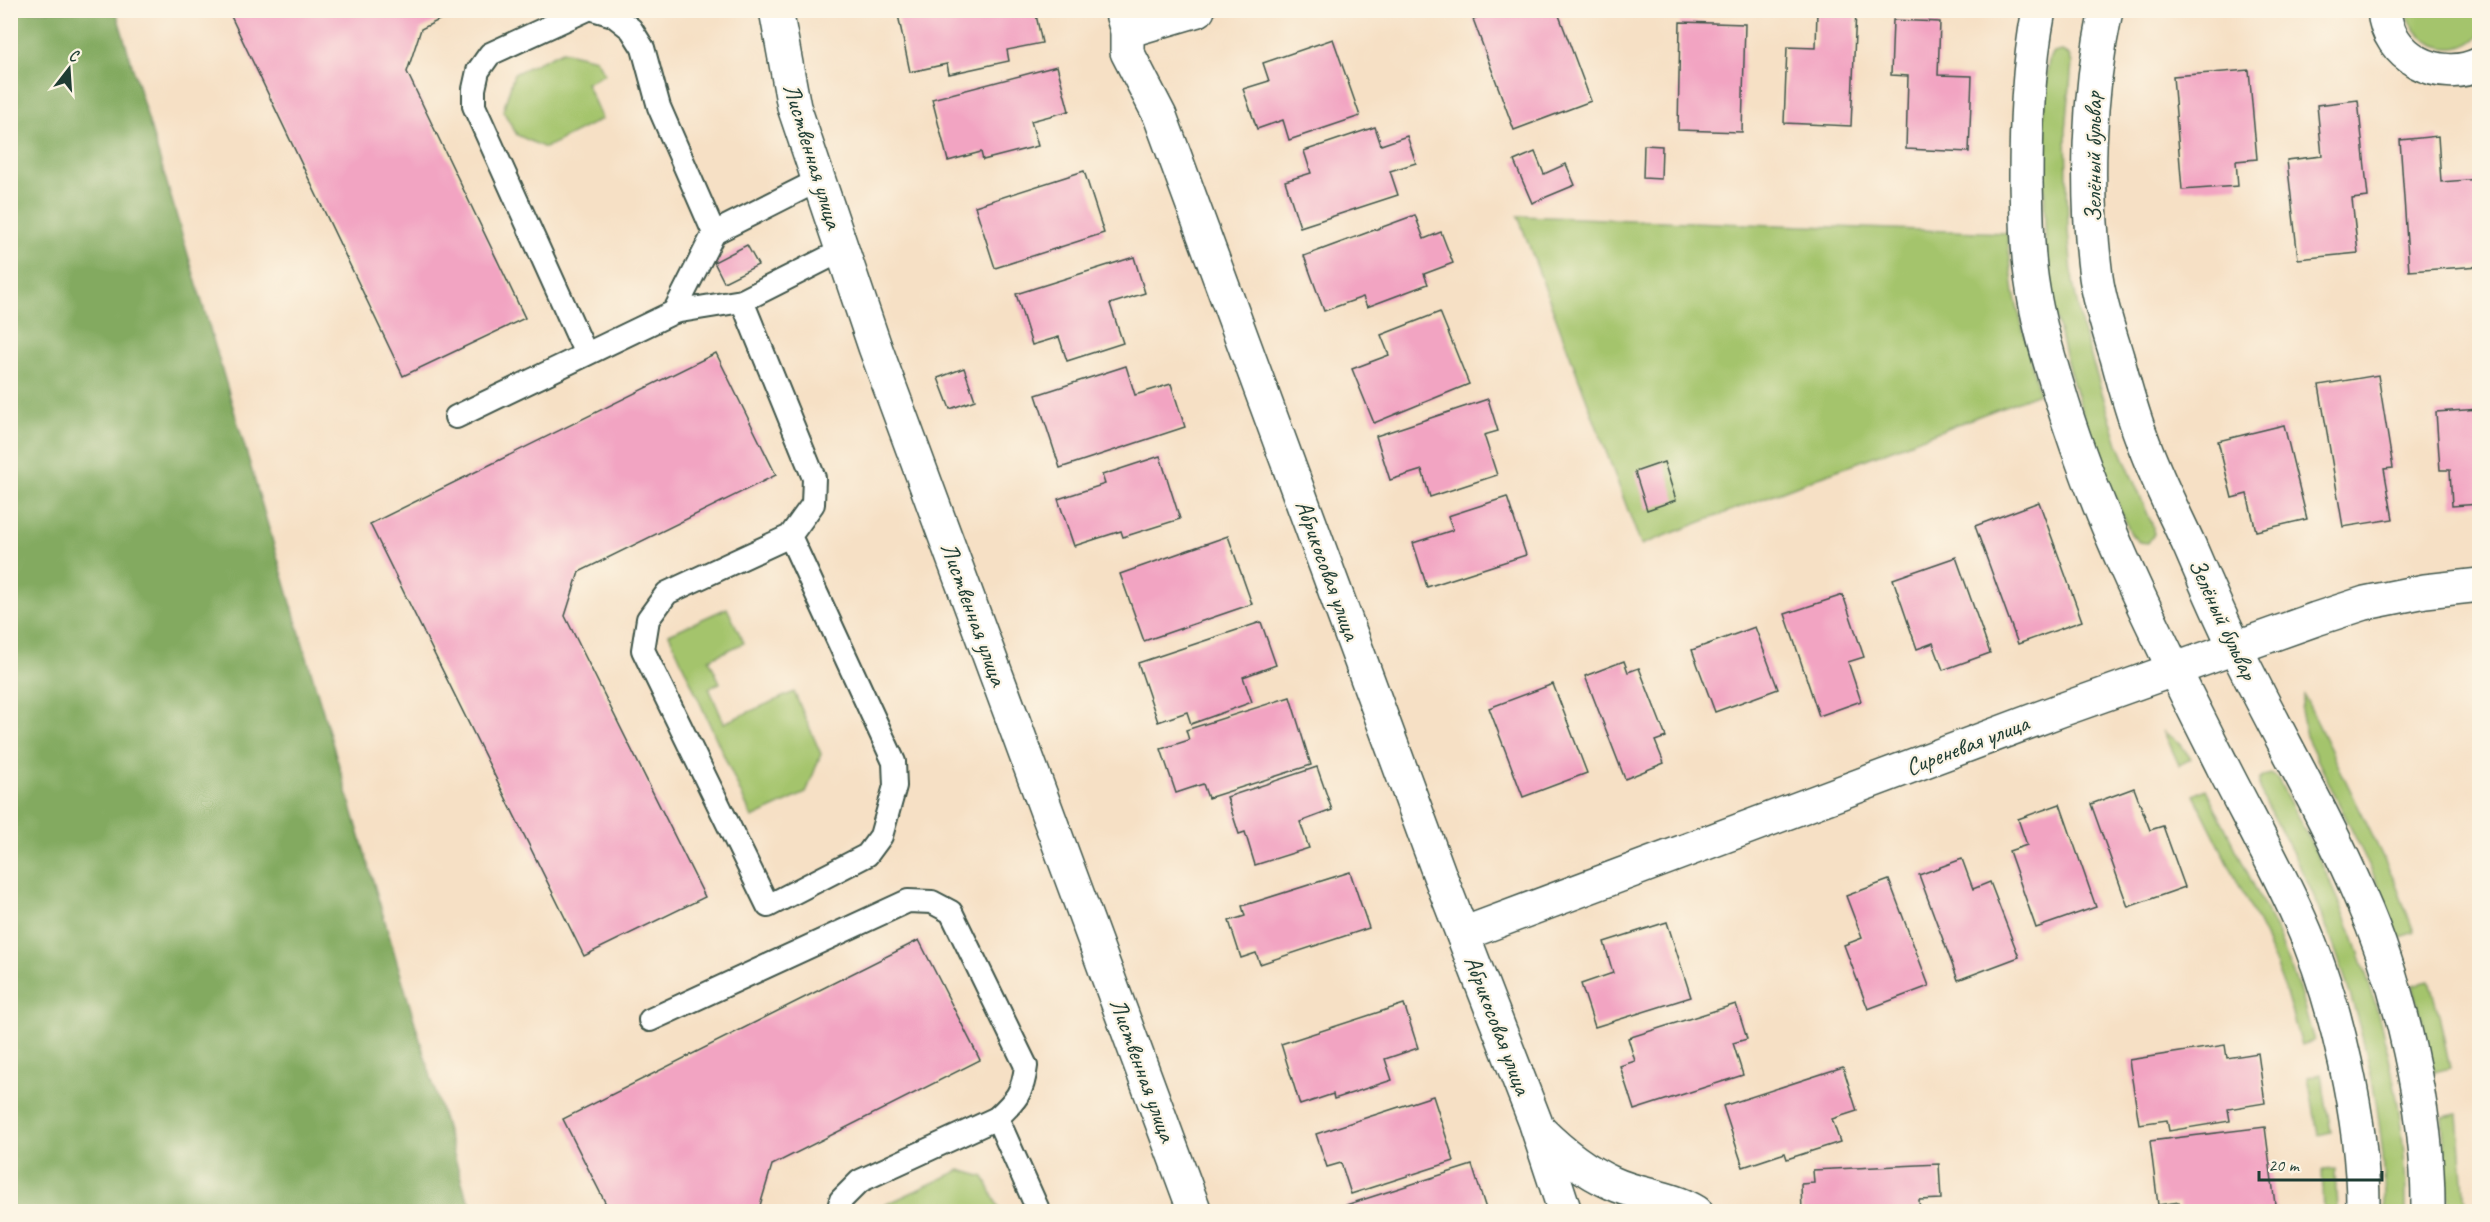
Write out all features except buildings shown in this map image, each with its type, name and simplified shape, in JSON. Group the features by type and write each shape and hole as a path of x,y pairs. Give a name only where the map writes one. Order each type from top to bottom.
{"street":[{"name":"Лиственная улица","path":"776,10 794,107 879,358 1195,1212"},
{"path":"1124,21 1198,10"},
{"path":"2039,10 2029,74 2025,130 2027,234 2033,290 2044,341 2079,457 2097,502 2175,671 2301,922 2323,980 2339,1039 2350,1093 2359,1149 2363,1212"},
{"name":"Зелёный бульвар","path":"2106,10 2093,81 2091,131 2092,230 2097,279 2107,325 2140,436 2235,648 2361,896 2385,961 2403,1023 2418,1100 2423,1132 2428,1212"},
{"path":"2384,10 2390,36 2404,54 2424,66 2446,71 2469,69 2480,64"},
{"name":"Абрикосовая улица","path":"1124,21 1127,52 1164,127 1538,1130 1565,1212"},
{"name":"Сиреневая улица","path":"1463,934 2061,710 2365,603 2425,591 2480,585"},
{"name":"Абрикосовая улица","path":"1538,1130 1578,1164 1612,1184 1680,1202 1696,1212"}],"lane":[{"path":"586,10 490,54 478,71 474,89 474,106 586,354"},
{"path":"596,10 613,15 631,29 643,48 659,107 714,233"},
{"path":"674,312 714,233 819,180"},
{"path":"456,417 674,312 742,301 843,250"},
{"path":"742,301 814,478 813,504 790,536 667,593 648,618 643,651 768,906 867,855 881,836 895,786 894,762 790,536"},
{"path":"651,1020 908,901 932,902 951,912 1026,1066 1024,1084 1016,1100 997,1118 860,1181 841,1200 838,1212"},
{"path":"997,1118 1039,1212"}],"green space":[{"path":"10,11 116,11 465,1192 475,1211 11,1211"},
{"path":"2406,11 2479,11 2479,36 2469,44 2458,48 2436,45 2417,32"},
{"path":"562,51 596,59 605,74 586,83 602,119 545,148 517,135 503,111 514,74"},
{"path":"2062,51 2069,55 2072,63 2066,131 2068,231 2073,283 2083,331 2118,444 2152,524 2154,534 2148,543 2139,542 2131,534 2105,474 2073,382 2050,287 2045,230 2045,102 2049,60 2054,53"},
{"path":"1518,216 2007,233 2014,293 2039,393 1641,545"},
{"path":"727,608 744,643 709,659 720,683 709,688 724,723 794,692 821,754 806,793 752,818 669,634"},
{"path":"2304,695 2395,882 2414,932 2398,938 2380,888 2306,736 2301,710"},
{"path":"2164,732 2179,742 2191,759 2179,765"},
{"path":"2271,774 2278,779 2327,873 2355,941 2367,978 2379,1017 2396,1095 2402,1135 2406,1211 2385,1211 2381,1136 2368,1060 2348,986 2315,899 2259,789 2259,780"},
{"path":"2206,789 2277,932 2299,989 2314,1041 2301,1045 2286,993 2265,937 2194,795"},
{"path":"2429,981 2450,1068 2434,1072 2413,985"},
{"path":"2321,1074 2331,1132 2318,1135 2308,1077"},
{"path":"2458,1114 2465,1206 2449,1206 2442,1117"},
{"path":"2335,1169 2337,1211 2324,1211 2322,1170"},
{"path":"960,1170 984,1177 1000,1211 872,1211"}]}
